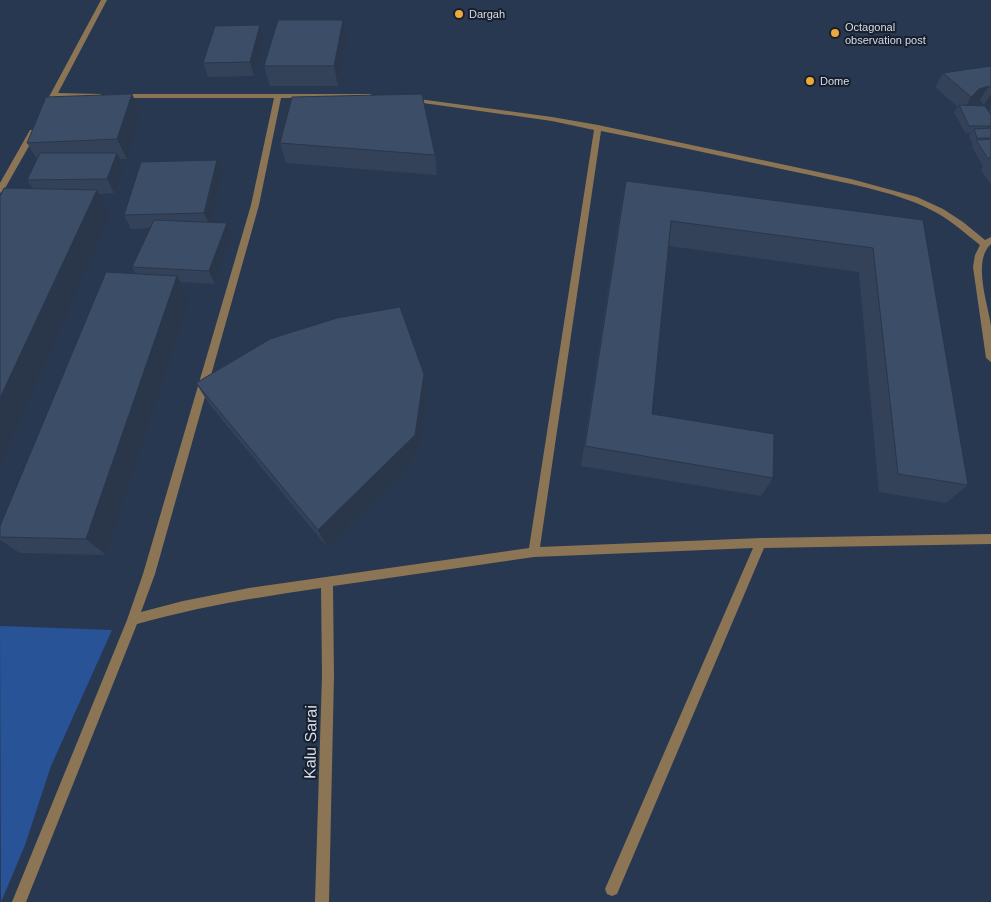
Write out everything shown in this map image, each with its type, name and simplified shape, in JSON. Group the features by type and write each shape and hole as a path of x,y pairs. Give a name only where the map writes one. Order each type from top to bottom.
{"street":[{"path":"49,103 104,0"},
{"path":"53,95 377,96"},
{"path":"19,902 132,620 148,574 255,205 278,97"},
{"path":"406,100 552,119 598,127 850,182 914,200 940,211 988,242 978,254 977,267 991,358"},
{"path":"534,552 598,127"},
{"path":"0,190 35,128"},
{"path":"132,620 193,604 249,593 534,552 761,544 991,539"},
{"path":"612,888 761,544"},
{"name":"Kalu Sarai","path":"322,902 328,686 327,582"}],"shaded area":[{"path":"0,626 112,630 51,766 25,845 1,902"}],"building":[{"path":"278,20 343,20 334,66 264,66"},
{"path":"260,25 250,62 203,63 215,26"},
{"path":"991,66 991,88 989,86 979,89 971,97 943,73"},
{"path":"132,94 117,139 27,143 46,97"},
{"path":"422,94 435,155 280,143 292,97"},
{"path":"959,105 985,106 991,115 991,126 969,126"},
{"path":"991,128 991,138 977,138 974,129"},
{"path":"991,139 991,156 988,159 976,140"},
{"path":"40,153 117,153 107,179 27,180"},
{"path":"217,160 204,213 124,215 141,162"},
{"path":"626,181 923,220 968,485 898,474 873,248 671,221 652,414 774,434 773,478 585,446"},
{"path":"4,188 97,190 0,398 0,196"},
{"path":"154,220 227,223 209,271 132,267"},
{"path":"106,272 177,276 86,539 0,537 0,526"},
{"path":"400,307 424,374 415,435 318,530 196,383 270,339 337,318"}],"place":[{"name":"Dargah","path":"459,14"},
{"name":"Octagonal observation post","path":"835,33"},
{"name":"Dome","path":"810,81"}]}
